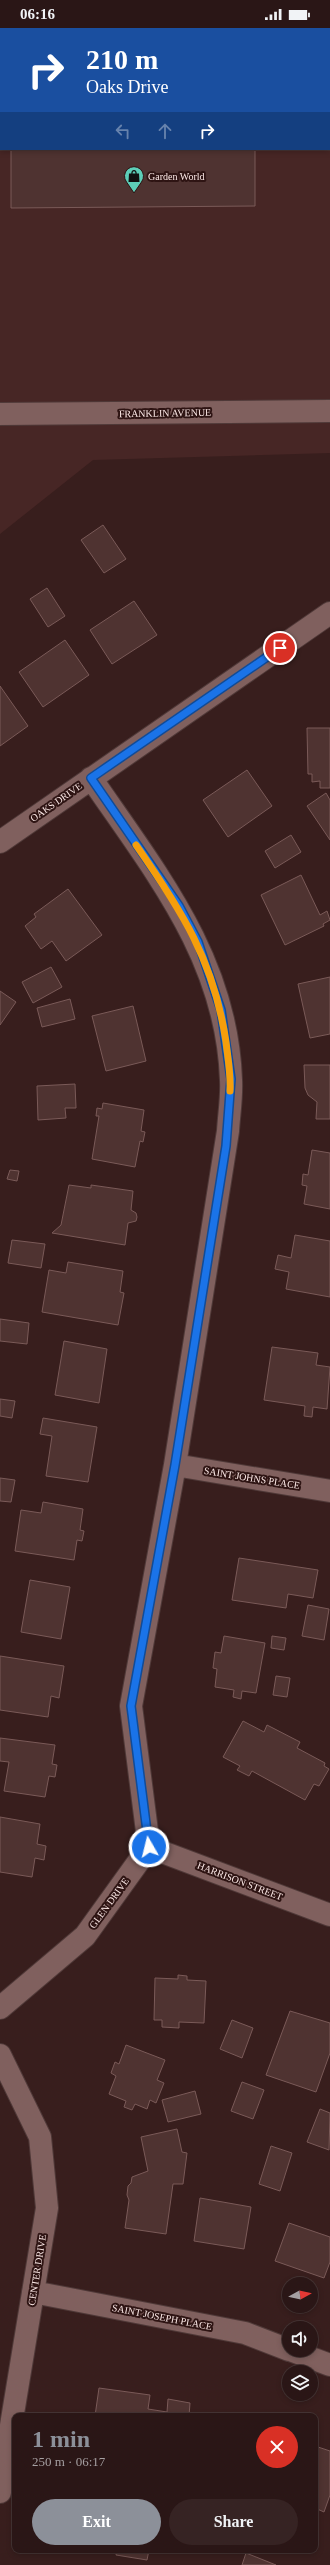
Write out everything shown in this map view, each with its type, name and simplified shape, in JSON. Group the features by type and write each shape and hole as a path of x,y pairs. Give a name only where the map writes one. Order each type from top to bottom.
{"street":[{"name":"FRANKLIN AVENUE","path":"0,414 330,411"},
{"name":"OAKS DRIVE","path":"0,842 330,613"},
{"path":"91,778 179,906 198,942 221,1010 231,1079 228,1131 175,1465 131,1706 149,1847"},
{"name":"SAINT JOHNS PLACE","path":"175,1465 330,1491"},
{"name":"HARRISON STREET","path":"149,1847 330,1915"},
{"name":"GLEN DRIVE","path":"0,2008 85,1936 149,1847"},
{"name":"CENTER DRIVE","path":"0,2055 40,2137 47,2208 13,2413"},
{"name":"SAINT JOSEPH PLACE","path":"33,2292 245,2333 282,2347"},
{"name":"SAINT JOSEPH PLACE","path":"309,2357 330,2365"},
{"name":"CENTER DRIVE","path":"0,2492 12,2419"}],"shaded area":[{"path":"0,150 330,150 330,453 93,460 0,534"}],"building":[{"path":"11,150 255,150 255,206 11,208"},
{"path":"103,525 126,559 104,573 81,540"},
{"path":"47,588 65,616 48,627 30,599"},
{"path":"134,601 157,635 112,664 90,630"},
{"path":"65,640 89,675 43,707 19,672"},
{"path":"0,686 28,726 0,746"},
{"path":"307,728 330,728 330,788 320,788 320,781 312,782 312,774 308,774"},
{"path":"247,770 272,806 228,837 203,800"},
{"path":"326,793 330,800 330,840 307,806"},
{"path":"291,835 301,852 275,868 265,851"},
{"path":"301,875 320,915 327,911 330,920 323,924 324,926 285,945 261,895"},
{"path":"68,889 102,935 66,961 52,941 41,949 25,926 36,917 34,914"},
{"path":"51,967 62,987 33,1003 22,982"},
{"path":"330,977 330,1034 310,1038 298,984"},
{"path":"0,991 16,1002 0,1025"},
{"path":"70,999 75,1019 42,1027 37,1008"},
{"path":"133,1006 146,1061 106,1071 92,1016"},
{"path":"304,1065 330,1065 330,1119 316,1119 317,1102 308,1095 305,1088"},
{"path":"75,1084 76,1108 65,1108 66,1118 38,1120 37,1086"},
{"path":"103,1103 144,1110 141,1131 145,1132 143,1142 140,1141 135,1167 92,1159 99,1116 96,1116 97,1108 102,1109"},
{"path":"312,1150 330,1153 330,1209 304,1204 307,1186 302,1185 303,1174 308,1175"},
{"path":"10,1170 19,1171 17,1181 7,1179"},
{"path":"69,1185 91,1188 91,1185 133,1191 131,1210 136,1213 137,1217 136,1221 128,1223 125,1245 52,1233 61,1225"},
{"path":"295,1235 330,1241 330,1297 286,1289 289,1272 275,1269 278,1255 291,1258"},
{"path":"12,1240 45,1244 41,1268 8,1263"},
{"path":"68,1262 123,1271 120,1292 124,1293 118,1325 42,1312 49,1270 66,1273"},
{"path":"0,1319 29,1323 27,1344 0,1341"},
{"path":"64,1341 107,1349 99,1403 55,1395"},
{"path":"272,1347 318,1353 316,1365 330,1367 327,1409 313,1407 312,1417 304,1416 305,1406 264,1400"},
{"path":"0,1399 15,1401 12,1418 0,1416"},
{"path":"43,1418 97,1427 88,1482 46,1476 52,1436 40,1434"},
{"path":"0,1478 15,1480 11,1502 0,1501"},
{"path":"43,1502 83,1509 80,1530 84,1531 82,1541 77,1540 74,1560 15,1551 21,1510 41,1513"},
{"path":"239,1558 318,1570 313,1598 288,1594 286,1608 232,1600"},
{"path":"30,1580 70,1587 61,1639 21,1632"},
{"path":"308,1605 329,1609 324,1640 302,1636"},
{"path":"224,1636 265,1643 256,1693 242,1691 241,1699 233,1697 234,1690 215,1687 217,1669 213,1668 215,1652 221,1653"},
{"path":"272,1636 286,1638 284,1650 271,1648"},
{"path":"0,1656 64,1666 59,1698 51,1696 48,1717 0,1710"},
{"path":"276,1676 290,1678 287,1697 273,1695"},
{"path":"243,1721 264,1732 267,1725 300,1742 297,1748 325,1763 324,1766 329,1769 319,1786 314,1784 305,1800 252,1771 249,1776 237,1770 240,1766 223,1757"},
{"path":"0,1738 55,1745 52,1764 57,1765 55,1777 49,1776 45,1797 4,1791 9,1762 0,1761"},
{"path":"0,1817 40,1824 37,1844 46,1846 44,1860 35,1858 32,1877 0,1872"},
{"path":"178,1975 187,1976 187,1980 206,1981 204,2023 179,2022 179,2028 162,2027 162,2020 154,2020 155,1978 178,1979"},
{"path":"290,2011 330,2023 330,2053 316,2092 266,2075"},
{"path":"232,2020 253,2028 242,2058 220,2049"},
{"path":"126,2045 165,2060 157,2080 164,2083 156,2103 150,2100 147,2109 135,2104 132,2110 124,2107 126,2101 109,2094 116,2076 111,2073 115,2062 119,2064"},
{"path":"242,2082 264,2090 253,2119 231,2111"},
{"path":"195,2091 201,2114 168,2122 162,2100"},
{"path":"320,2109 330,2113 329,2150 307,2142"},
{"path":"177,2129 182,2152 187,2153 183,2184 173,2184 166,2234 125,2228 129,2200 127,2195 128,2186 131,2183 132,2177 148,2171 141,2137"},
{"path":"271,2146 292,2153 280,2191 259,2184"},
{"path":"200,2198 251,2207 244,2249 194,2241"},
{"path":"289,2223 330,2237 330,2262 324,2278 275,2261"},
{"path":"99,2388 150,2395 148,2409 167,2412 168,2399 190,2403 189,2413 95,2413"},
{"path":"318,2447 330,2451 330,2495 324,2512 318,2509"},
{"path":"116,2553 148,2553 147,2560 116,2555"},
{"path":"246,2553 276,2565 242,2565"}],"slow traffic":[{"path":"136,845 179,906 198,942 221,1010 231,1079 230,1091"}],"place":[{"name":"Garden World","path":"134,193"}],"route":[{"path":"149,1847 131,1706 175,1465 226,1146 231,1079 221,1010 198,942 179,906 91,778 280,648"}]}
